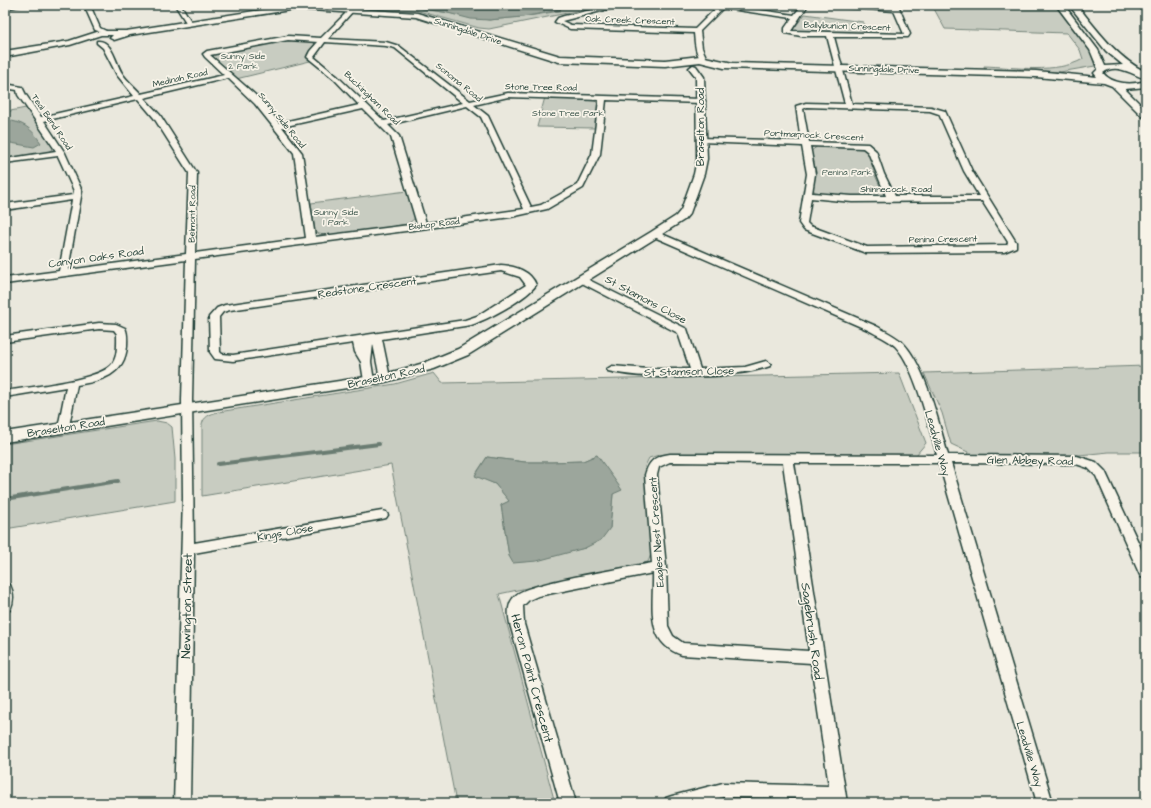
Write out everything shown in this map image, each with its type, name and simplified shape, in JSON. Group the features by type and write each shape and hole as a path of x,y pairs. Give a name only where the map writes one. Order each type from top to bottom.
{"street":[{"path":"5,7 20,5"},
{"name":"Belmont Road","path":"87,5 119,74 137,97 156,117 192,171 188,408"},
{"path":"178,5 189,23"},
{"name":"Oak Creek Crescent","path":"622,5 566,17 560,19 558,22 570,27 698,31"},
{"path":"714,5 796,17"},
{"name":"Ballybunion Crescent","path":"806,5 786,30 789,33 906,36 907,34 896,7"},
{"path":"838,5 896,7"},
{"path":"1060,5 1098,56 1101,70 1099,76 1111,83 1146,115"},
{"path":"1066,5 1077,20 1081,33"},
{"path":"1073,5 1113,53 1142,73"},
{"path":"700,65 698,31 722,6"},
{"name":"Sunningdale Drive","path":"5,54 288,7 417,15 554,58 700,65 1036,74 1076,74 1117,68 1142,73"},
{"name":"Buckingham Road","path":"351,10 312,52 310,57 336,78 385,123 396,138 422,225"},
{"path":"830,35 850,106"},
{"name":"Sunny Side Road","path":"312,240 299,155 258,102 207,56 207,53 216,49 278,39 323,40"},
{"name":"Sonoma Road","path":"323,40 386,44 397,47 469,103 486,118 529,211"},
{"path":"699,48 700,65"},
{"name":"Braselton Road","path":"5,437 369,381 430,366 463,352 656,234 680,218 686,211 701,168 700,65"},
{"name":"Sunningdale Drive","path":"1036,74 1133,86 1146,84"},
{"name":"Medinah Road","path":"40,120 228,76"},
{"name":"Teal Bend Road","path":"5,86 20,88 22,95 62,154 78,191 63,274"},
{"name":"Stone Tree Road","path":"385,123 508,95 701,101"},
{"name":"Bishop Road","path":"191,257 529,211 554,202 576,189 582,183 596,154 603,98"},
{"name":"Penina Crescent","path":"806,105 932,109 942,113 968,171 983,198 1012,242 1011,247 989,249 858,249 805,226 804,220 811,174 806,143 799,112 800,107 806,105"},
{"path":"277,126 365,106"},
{"name":"Portmarnock Crescent","path":"701,140 858,145 870,149 892,199"},
{"path":"5,161 62,154"},
{"name":"Shinnecock Road","path":"809,195 847,199 983,198"},
{"path":"5,207 78,197"},
{"name":"Leadville Way","path":"656,234 888,336 900,345 907,356 930,414 1045,803"},
{"name":"Canyon Oaks Road","path":"5,281 191,257"},
{"name":"Redstone Crescent","path":"496,269 513,270 531,282 528,290 474,321 372,337 233,358 223,358 216,355 214,350 214,317 220,310 228,307 496,269"},
{"name":"St Stamons Close","path":"581,279 680,329 685,333 696,372"},
{"path":"5,339 99,326 116,326 121,330 122,334 118,365 108,374 94,379 5,394"},
{"path":"372,337 385,378"},
{"path":"366,362 372,337"},
{"path":"357,339 360,352 366,362 369,381"},
{"name":"St Stamson Close","path":"612,369 636,372 696,372 746,370 766,364"},
{"path":"64,428 72,383"},
{"name":"Newington Street","path":"182,803 188,549 188,408"},
{"name":"Eagles Nest Crescent","path":"816,657 682,650 673,646 662,634 659,567 652,475 654,465 663,459 670,458 943,459"},
{"name":"Sagebrush Road","path":"788,458 816,657 838,798"},
{"name":"Glen Abbey Road","path":"943,459 1068,459 1077,460 1092,466 1101,474 1146,573"},
{"name":"Kings Close","path":"188,549 382,515"},
{"name":"Heron Point Crescent","path":"568,803 517,624 515,608 517,603 522,598 537,592 659,567"},
{"path":"5,589 7,593 5,606"},
{"path":"672,803 723,790 795,791 838,798"}],"green space":[{"path":"338,5 420,5 418,8 489,20 560,11 561,6 515,8 466,5 606,5 489,29 479,28 415,10"},
{"path":"932,5 1055,5 1090,50 1095,66 1060,72 985,70 984,66 1022,68 1061,67 1073,64 1083,59 1080,50 1067,33 945,29"},
{"path":"805,14 863,22 868,34 792,31"},
{"name":"Sunny Side 2 Park","path":"281,40 314,42 315,45 307,54 310,61 236,79 210,55"},
{"name":"Stone Tree Park","path":"545,97 595,101 599,104 595,128 537,127"},
{"path":"26,108 54,148 45,154 5,159 5,112"},
{"name":"Penina Park","path":"818,146 864,149 868,152 875,175 884,195 880,197 848,197 815,192 813,189 816,172 811,151"},
{"name":"Sunny Side 1 Park","path":"407,191 415,218 408,224 330,236 319,234 315,231 311,203"},
{"path":"1146,366 1146,452 1109,452 1069,456 967,455 968,452 951,444 942,413 924,373"},
{"path":"434,373 442,383 899,373 926,443 916,455 659,455 649,458 645,466 651,554 648,562 499,594 555,803 456,803 391,465 202,496 202,425 205,418 210,415 218,412 395,384","holes":["597,455 613,494 610,528 585,548 571,551 509,556 501,505 510,501 495,484 475,475 487,457 525,462 551,462 583,461"]},
{"path":"157,421 167,423 172,427 175,459 175,501 5,529 5,444"}],"shaded area":[{"path":"420,5 508,8 561,6 560,10 522,17 489,20 471,19 444,12 418,8"},
{"path":"5,120 22,124 34,133 41,143 34,147 5,142"},
{"path":"597,455 622,490 613,494 610,528 601,540 585,548 537,561 513,563 509,556 501,505 509,501 495,484 475,476 487,457 525,462 551,462 583,461"}],"waterway":[{"path":"557,8 578,5"},
{"path":"218,464 379,444"},
{"path":"5,499 118,481"}]}
